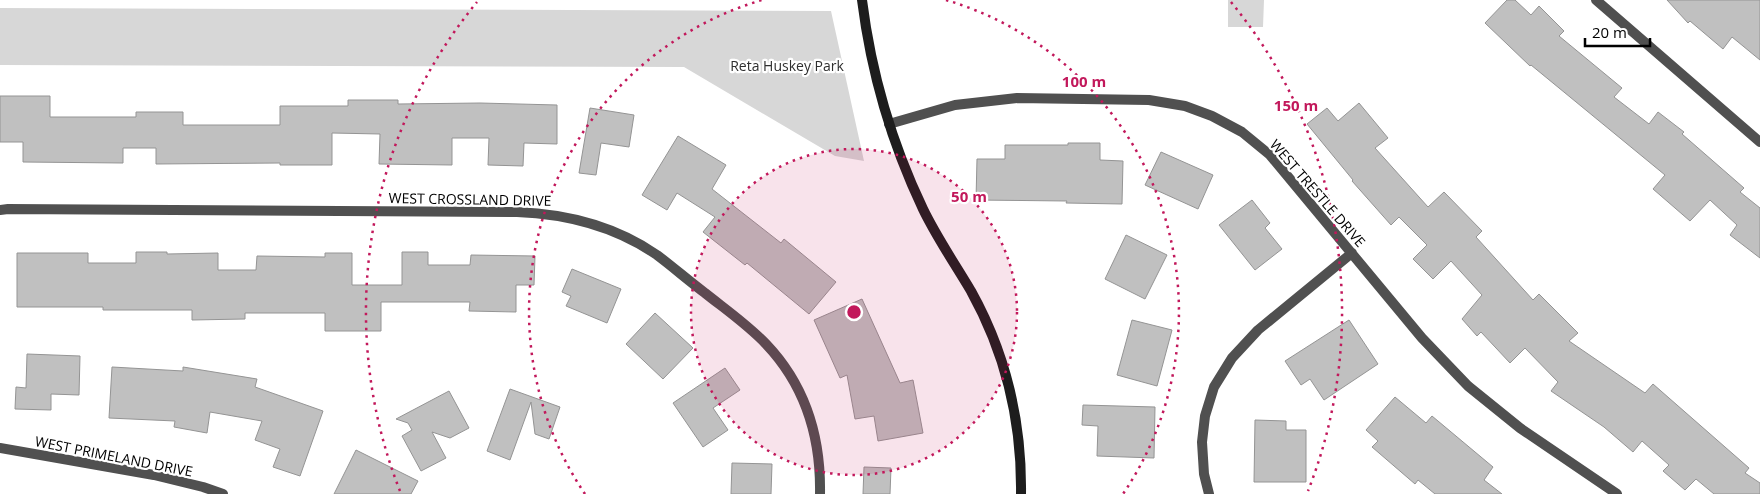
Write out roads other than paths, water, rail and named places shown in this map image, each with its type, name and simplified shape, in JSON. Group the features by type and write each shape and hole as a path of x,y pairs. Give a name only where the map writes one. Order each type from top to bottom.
{"street":[{"path":"862,0 873,65 889,124 906,171 924,210 988,326 1002,362 1013,399 1017,425 1021,494"},
{"path":"1596,0 1760,142"},
{"name":"WEST TRESTLE DRIVE","path":"889,124 956,105 1017,98 1149,100 1185,106 1212,116 1242,132 1270,155 1422,338 1468,386 1520,428 1616,494"},
{"name":"WEST CROSSLAND DRIVE","path":"0,210 517,212 567,217 591,223 637,243 658,256 766,344 784,366 798,389 809,415 817,441 820,494"},
{"path":"1209,494 1204,474 1202,442 1205,416 1214,388 1232,358 1258,330 1352,253"},
{"name":"WEST PRIMELAND DRIVE","path":"0,448 154,474 223,494"}],"park label":[{"name":"Reta Huskey Park","path":"787,65"}]}
